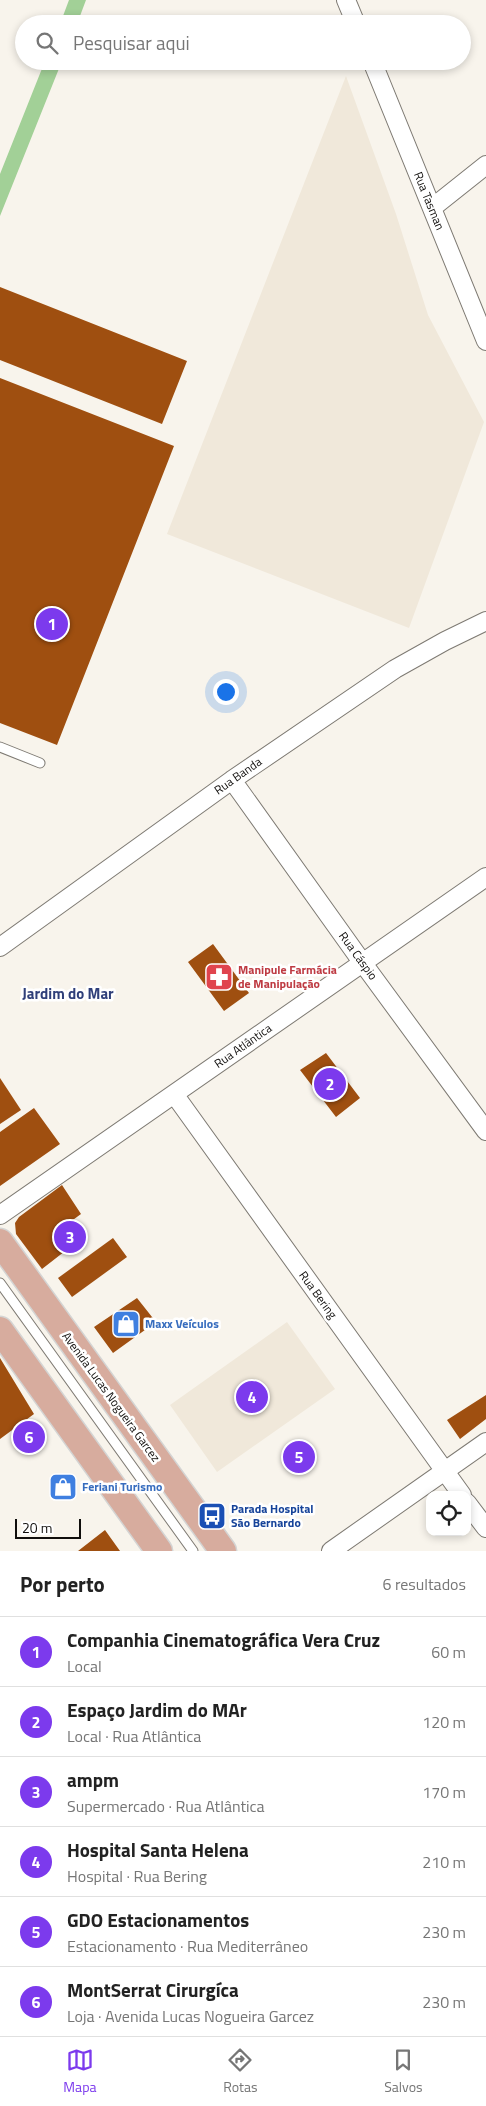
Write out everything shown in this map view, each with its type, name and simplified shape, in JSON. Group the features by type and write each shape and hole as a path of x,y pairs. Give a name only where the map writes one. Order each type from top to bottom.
{"main road":[{"name":"Avenida Lucas Nogueira Garcez","path":"0,1242 223,1551"},
{"path":"0,1330 159,1551"}],"street":[{"path":"352,2 354,15"},
{"name":"Rua Tasman","path":"376,70 486,341"},
{"path":"432,208 486,165"},
{"name":"Rua Banda","path":"0,947 232,780 403,665 486,621"},
{"name":"Rua Cáspio","path":"232,780 486,1131"},
{"name":"Rua Atlântica","path":"0,1215 486,876"},
{"name":"Rua Bering","path":"174,1094 459,1491"},
{"path":"330,1551 486,1442"},
{"path":"471,1507 486,1528"}],"lane":[{"path":"0,746 40,762"},
{"path":"0,1283 193,1551"}],"shaded area":[{"path":"346,76 396,214 428,315 484,422 409,628 167,534"},
{"path":"287,1322 335,1389 217,1472 170,1405"}],"green space":[{"path":"69,0 86,0 80,15 63,15"},
{"path":"41,70 58,70 0,216 0,174"}],"building":[{"path":"0,287 187,361 162,424 0,360"},
{"path":"0,378 174,446 57,745 0,723"},
{"name":"Manipule Farmácia de Manipulação","path":"213,944 249,993 224,1011 188,962"},
{"path":"326,1053 360,1098 336,1117 300,1070"},
{"path":"0,1078 21,1110 0,1124"},
{"path":"34,1108 60,1144 0,1186 0,1132"},
{"path":"62,1185 81,1214 66,1225 78,1241 42,1269 16,1234 15,1223 19,1217"},
{"path":"113,1238 127,1257 72,1297 58,1278"},
{"name":"Maxx Veículos","path":"137,1298 156,1322 113,1353 94,1327"},
{"path":"0,1358 34,1414 0,1439"},
{"path":"486,1395 486,1419 460,1439 447,1420"},
{"path":"105,1530 120,1551 78,1551"}],"place":[{"name":"Companhia Cinematográfica Vera Cruz","path":"52,624"},
{"name":"Manipule Farmácia de Manipulação","path":"219,977"},
{"name":"Espaço Jardim do MAr","path":"330,1084"},
{"name":"ampm","path":"70,1237"},
{"name":"Maxx Veículos","path":"126,1324"},
{"name":"Hospital Santa Helena","path":"252,1397"},
{"name":"MontSerrat Cirurgíca","path":"29,1437"},
{"name":"GDO Estacionamentos","path":"299,1457"},
{"name":"Feriani Turismo","path":"63,1487"},
{"name":"Parada Hospital São Bernardo","path":"212,1516"}],"district":[{"name":"Jardim do Mar","path":"68,994"}]}
